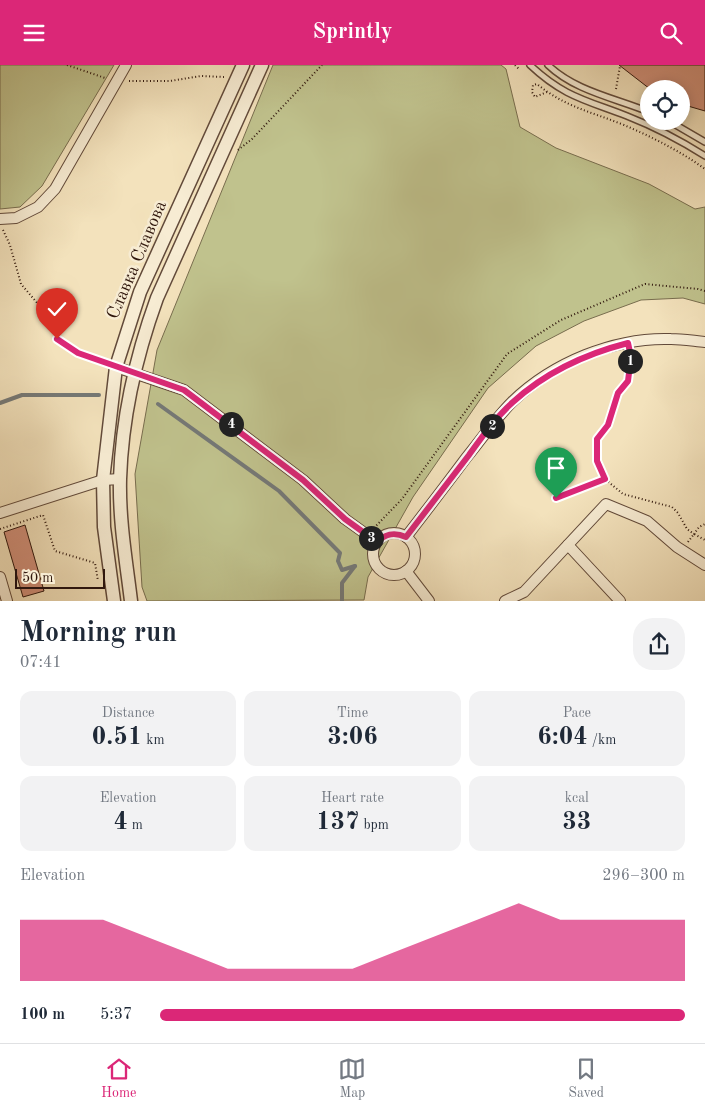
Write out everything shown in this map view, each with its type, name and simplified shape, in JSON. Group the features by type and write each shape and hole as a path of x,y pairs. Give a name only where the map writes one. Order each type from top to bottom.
{"street":[{"path":"0,221 16,218 38,207 55,189 126,65"},
{"name":"Славка Славова","path":"114,601 104,527 103,480 116,367 140,292 243,65"},
{"name":"Славка Славова","path":"131,601 122,528 120,479 129,391 146,327 157,298 262,65"},
{"path":"406,537 485,433 512,402 543,378 570,362 597,351 628,343 670,339 705,342"},
{"path":"116,367 184,390 303,480 345,519 377,542"},
{"path":"0,513 103,480 120,479"},
{"path":"505,601 524,592 606,504 648,521 677,547 705,565"},
{"path":"394,533 406,537 414,548 414,561 406,571 394,575 382,571 374,561 374,548 377,542 387,535 394,533"},
{"path":"568,545 620,601"},
{"path":"406,571 429,601"},
{"path":"0,577 6,601"}],"lane":[{"path":"530,65 562,91 581,100 655,127 705,156"},
{"path":"548,65 568,80 587,90 640,109"},
{"path":"684,130 705,142"}],"path":[{"path":"68,65 105,78 118,78 125,81 154,82 201,76 237,79"},
{"path":"218,164 252,139 322,65"},
{"path":"516,65 519,69"},
{"path":"616,89 620,66"},
{"path":"547,92 535,97 532,92 534,85 538,84 547,92 578,110 623,125 650,137 705,169"},
{"path":"0,221 10,245 21,284 44,311 57,339 78,353 116,367"},
{"path":"366,535 402,499 507,354 561,320 645,284 705,291"},
{"path":"628,343 631,357 628,381 618,393 608,425 597,439 597,461 605,479 623,494 672,507 678,513 687,529 705,540"},
{"path":"556,498 605,479"},
{"path":"0,529 44,515 55,551 95,563 98,582"},
{"path":"694,534 699,527 705,524"}],"green space":[{"path":"0,65 114,65 42,186 20,207 0,209"},
{"path":"273,65 501,65 506,69 520,127 556,148 649,184 695,209 705,207 705,304 683,298 641,300 584,321 536,346 488,388 413,497 368,577 364,600 147,601 142,587 135,474 157,350"}],"building":[{"path":"619,65 705,65 705,111 690,107 690,80 640,81"},
{"path":"25,525 44,591 23,597 4,532"}],"waterway":[{"path":"0,403 22,395 99,395"},
{"path":"158,404 279,491 340,553 338,561 342,570 355,566"},
{"path":"342,601 342,583 355,566"}],"route":[{"path":"57,339 78,353 184,390 303,480 345,519 377,542 381,538 394,533 406,537 485,433 512,402 543,378 570,362 597,351 628,343 631,357 628,381 618,393 608,425 597,439 597,461 605,479 556,498"}]}
